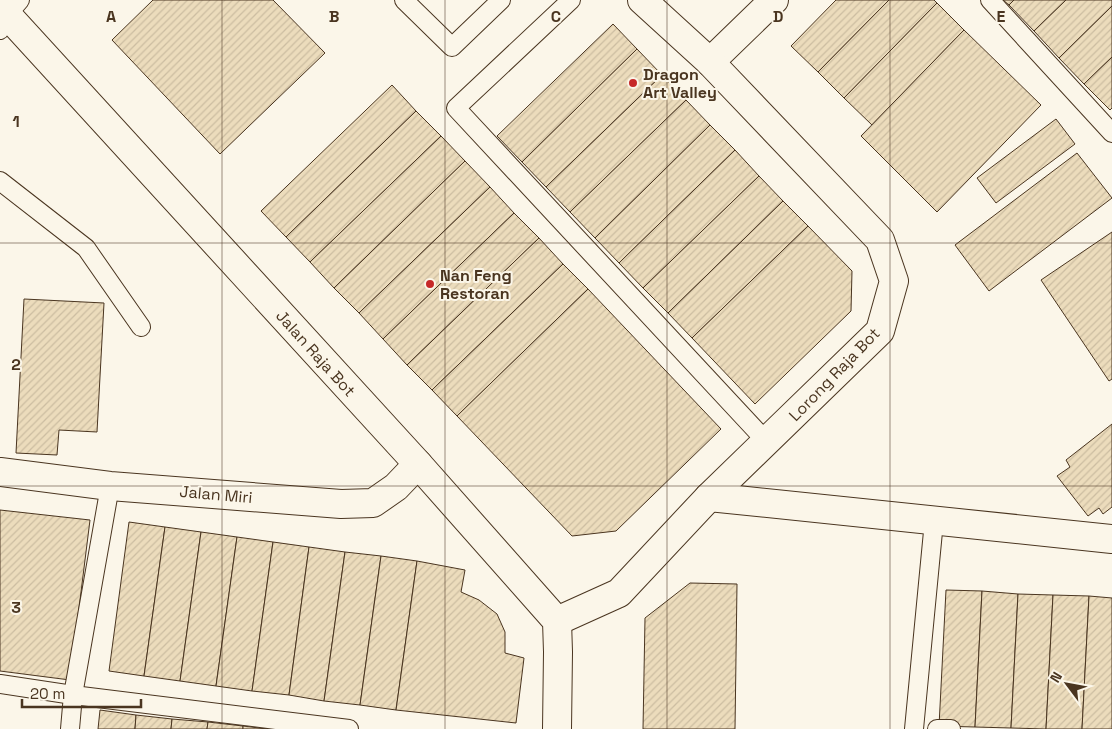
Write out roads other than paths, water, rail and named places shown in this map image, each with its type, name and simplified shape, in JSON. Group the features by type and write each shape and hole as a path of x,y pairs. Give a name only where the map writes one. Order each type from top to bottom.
{"main road":[{"name":"Lorong Raja Bot","path":"557,621 619,593 709,497 880,331 894,281 880,240 710,62 642,0"},
{"path":"710,62 774,0"},
{"name":"Jalan Raja Bot","path":"7,13 418,464 557,621"},
{"name":"Jalan Miri","path":"0,472 110,486 341,504 373,503 396,487 418,464"},
{"path":"709,497 1112,539"},
{"path":"557,621 557,729"}],"lane":[{"path":"404,0 452,47 500,0"},
{"path":"572,0 456,108 766,441"},
{"path":"990,0 1112,133"},
{"path":"0,181 86,248 141,327"},
{"path":"70,729 73,695 110,486"},
{"path":"914,729 934,521"},
{"path":"0,684 73,695 349,729"},
{"path":"937,729 951,729"}],"place":[{"name":"Dragon Art Valley","path":"633,83"},
{"name":"Nan Feng Restoran","path":"430,284"}]}
